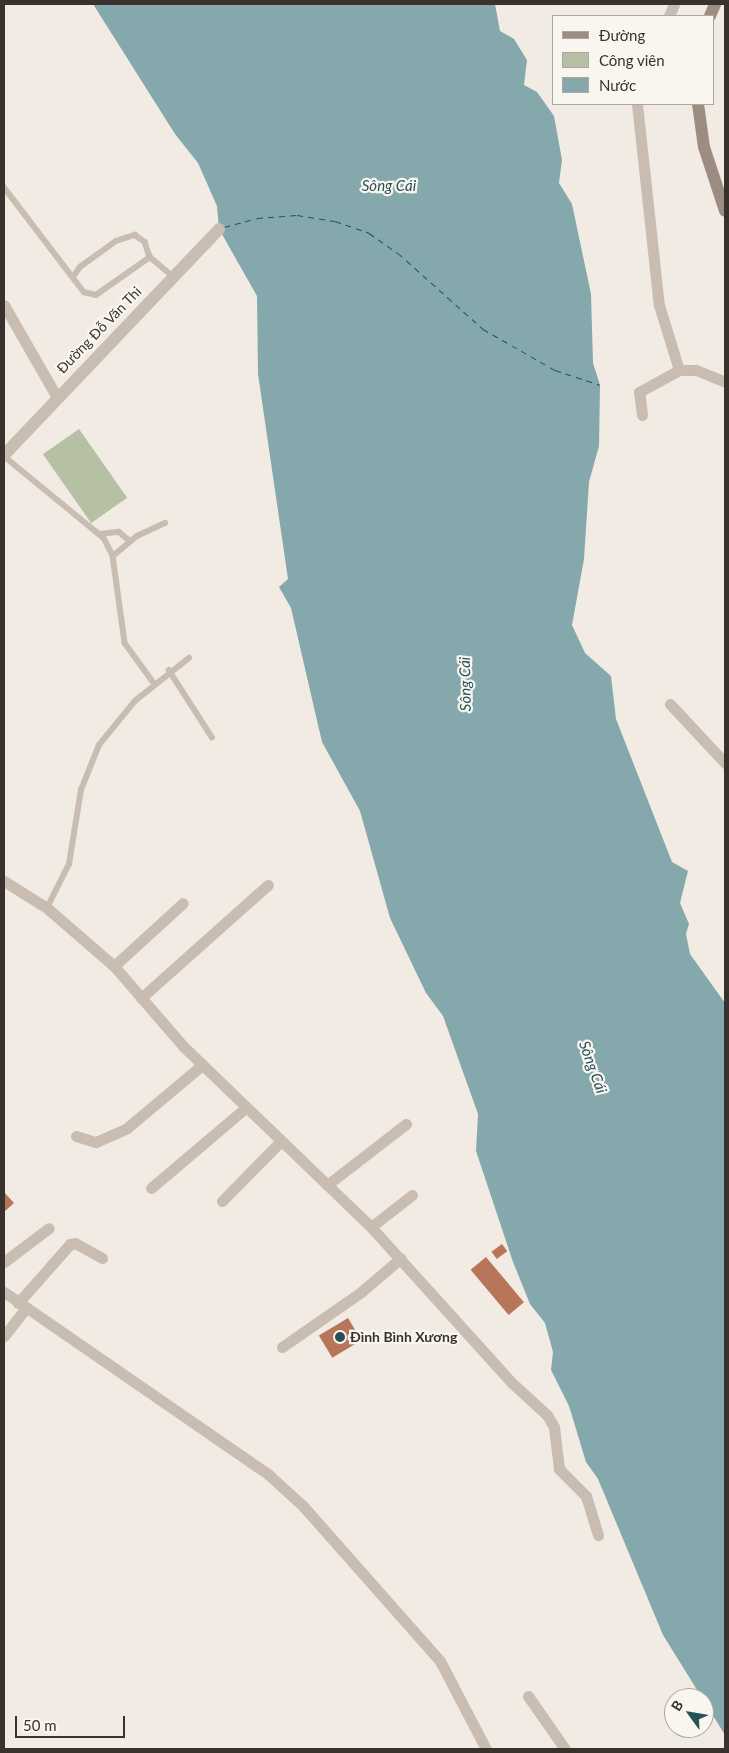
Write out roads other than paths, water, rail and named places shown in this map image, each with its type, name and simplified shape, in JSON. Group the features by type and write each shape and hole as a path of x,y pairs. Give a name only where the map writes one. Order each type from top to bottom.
{"main road":[{"path":"698,105 704,147 725,211"}],"street":[{"path":"637,105 659,305 679,370"},
{"name":"Đường Đỗ Văn Thi","path":"4,456 57,397 219,229"},
{"path":"4,305 57,397"},
{"path":"642,415 639,392 679,370 696,370 725,382"},
{"path":"670,704 725,763"},
{"path":"4,882 47,908 114,966 202,1065 244,1108 371,1227 511,1382 552,1420 559,1469 590,1501 598,1535"},
{"path":"142,998 268,885"},
{"path":"114,966 183,903"},
{"path":"76,1136 96,1142 126,1128 202,1065"},
{"path":"151,1188 244,1108"},
{"path":"327,1185 406,1124"},
{"path":"222,1201 281,1142"},
{"path":"371,1227 412,1195"},
{"path":"4,1262 49,1228"},
{"path":"4,1336 22,1306 70,1244 75,1242 102,1258"},
{"path":"282,1347 361,1292 401,1258"},
{"path":"4,1292 269,1475 303,1506 440,1661 486,1749"},
{"path":"528,1696 564,1749"}],"lane":[{"path":"4,187 84,292 96,295 150,257"},
{"path":"73,277 80,267 116,241 135,235 146,242 150,257 173,276"},
{"path":"4,456 99,534 113,556 125,643 154,683"},
{"path":"113,556 130,541 165,523"},
{"path":"99,534 114,530 130,541"},
{"path":"47,908 69,864 72,827 91,762 114,725 154,683 169,670 190,658"},
{"path":"169,670 212,738"}],"water":[{"name":"Sông Cái","path":"93,4 495,4 500,31 514,39 527,60 524,85 537,92 554,116 562,160 559,183 572,204 591,294 593,363 600,385 599,446 589,482 584,559 572,625 585,653 611,676 616,719 672,862 688,871 680,903 689,924 686,934 690,954 725,1003 725,1735 714,1717 714,1688 696,1688 663,1635 598,1479 586,1462 569,1406 551,1370 553,1352 545,1323 530,1304 513,1262 476,1151 478,1114 443,1016 426,993 390,918 360,811 322,742 291,608 279,587 288,579 258,374 257,296 219,229 217,206 198,163 175,134"}],"place":[{"name":"Đình Bình Xương","path":"340,1337"}]}
